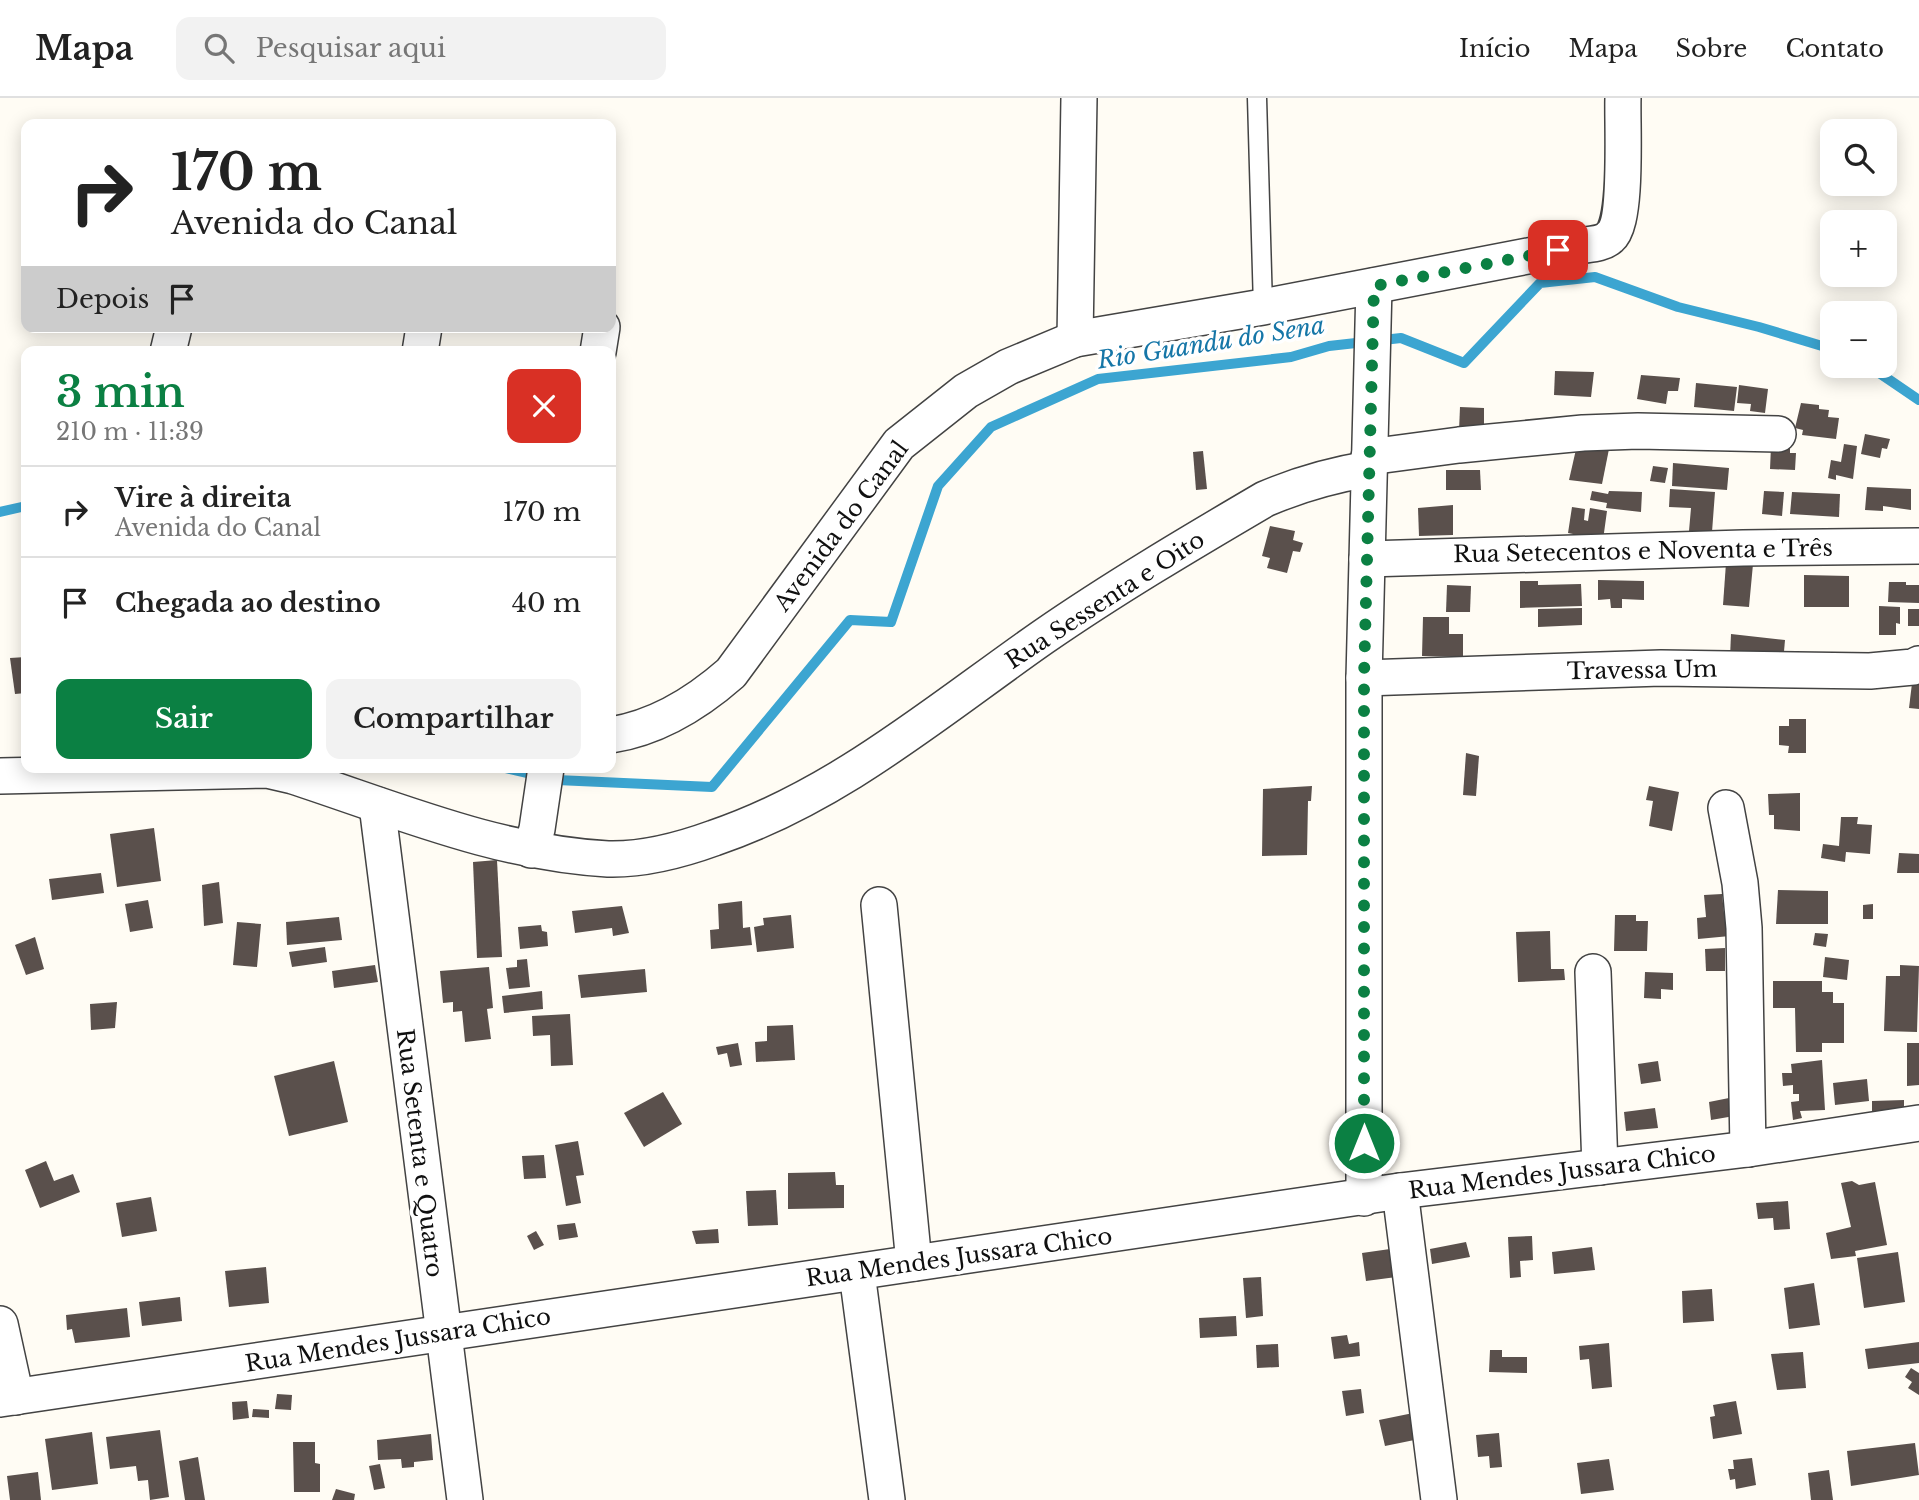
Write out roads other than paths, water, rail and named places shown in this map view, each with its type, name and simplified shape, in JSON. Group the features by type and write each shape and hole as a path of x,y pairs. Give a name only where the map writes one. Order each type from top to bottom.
{"street":[{"path":"1074,339 1079,98"},
{"name":"Avenida do Canal","path":"616,734 678,710 708,693 731,673 899,444 967,391 1007,367 1074,339 1263,307 1373,298 1585,246 1611,237 1622,205 1623,98"},
{"path":"1364,1198 1364,678 1373,298"},
{"name":"Rua Sessenta e Oito","path":"377,805 452,830 534,840 611,859 673,853 737,831 794,806 860,768 1045,636 1265,499 1299,484 1369,463 1459,445 1583,433 1777,433"},
{"name":"Rua Setecentos e Noventa e Três","path":"1367,559 1919,545"},
{"name":"Travessa Um","path":"1364,678 1661,668 1870,671 1913,667 1919,664"},
{"path":"0,776 134,773"},
{"path":"280,773 377,805"},
{"path":"534,840 545,773"},
{"name":"Rua Setenta e Quatro","path":"377,805 465,1500"},
{"path":"1726,808 1740,883 1744,928 1748,1149"},
{"path":"879,905 914,1263"},
{"path":"1593,972 1601,1167"},
{"name":"Rua Mendes Jussara Chico","path":"8,1398 1400,1191 1748,1149 1919,1123"},
{"path":"1400,1191 1439,1500"},
{"path":"857,1273 887,1500"},
{"path":"0,1324 8,1398"}],"lane":[{"path":"1257,98 1263,307"}],"waterway":[{"name":"Rio Guandu do Sena","path":"527,773 557,780 712,787 850,620 891,622 938,486 991,427 1098,379 1291,357 1329,346 1401,338 1464,363 1540,283 1595,277 1678,307 1820,345"},
{"name":"Rio Guandu do Sena","path":"1887,378 1919,400"},
{"name":"Rio Guandu do Sena","path":"0,512 21,507"}]}
